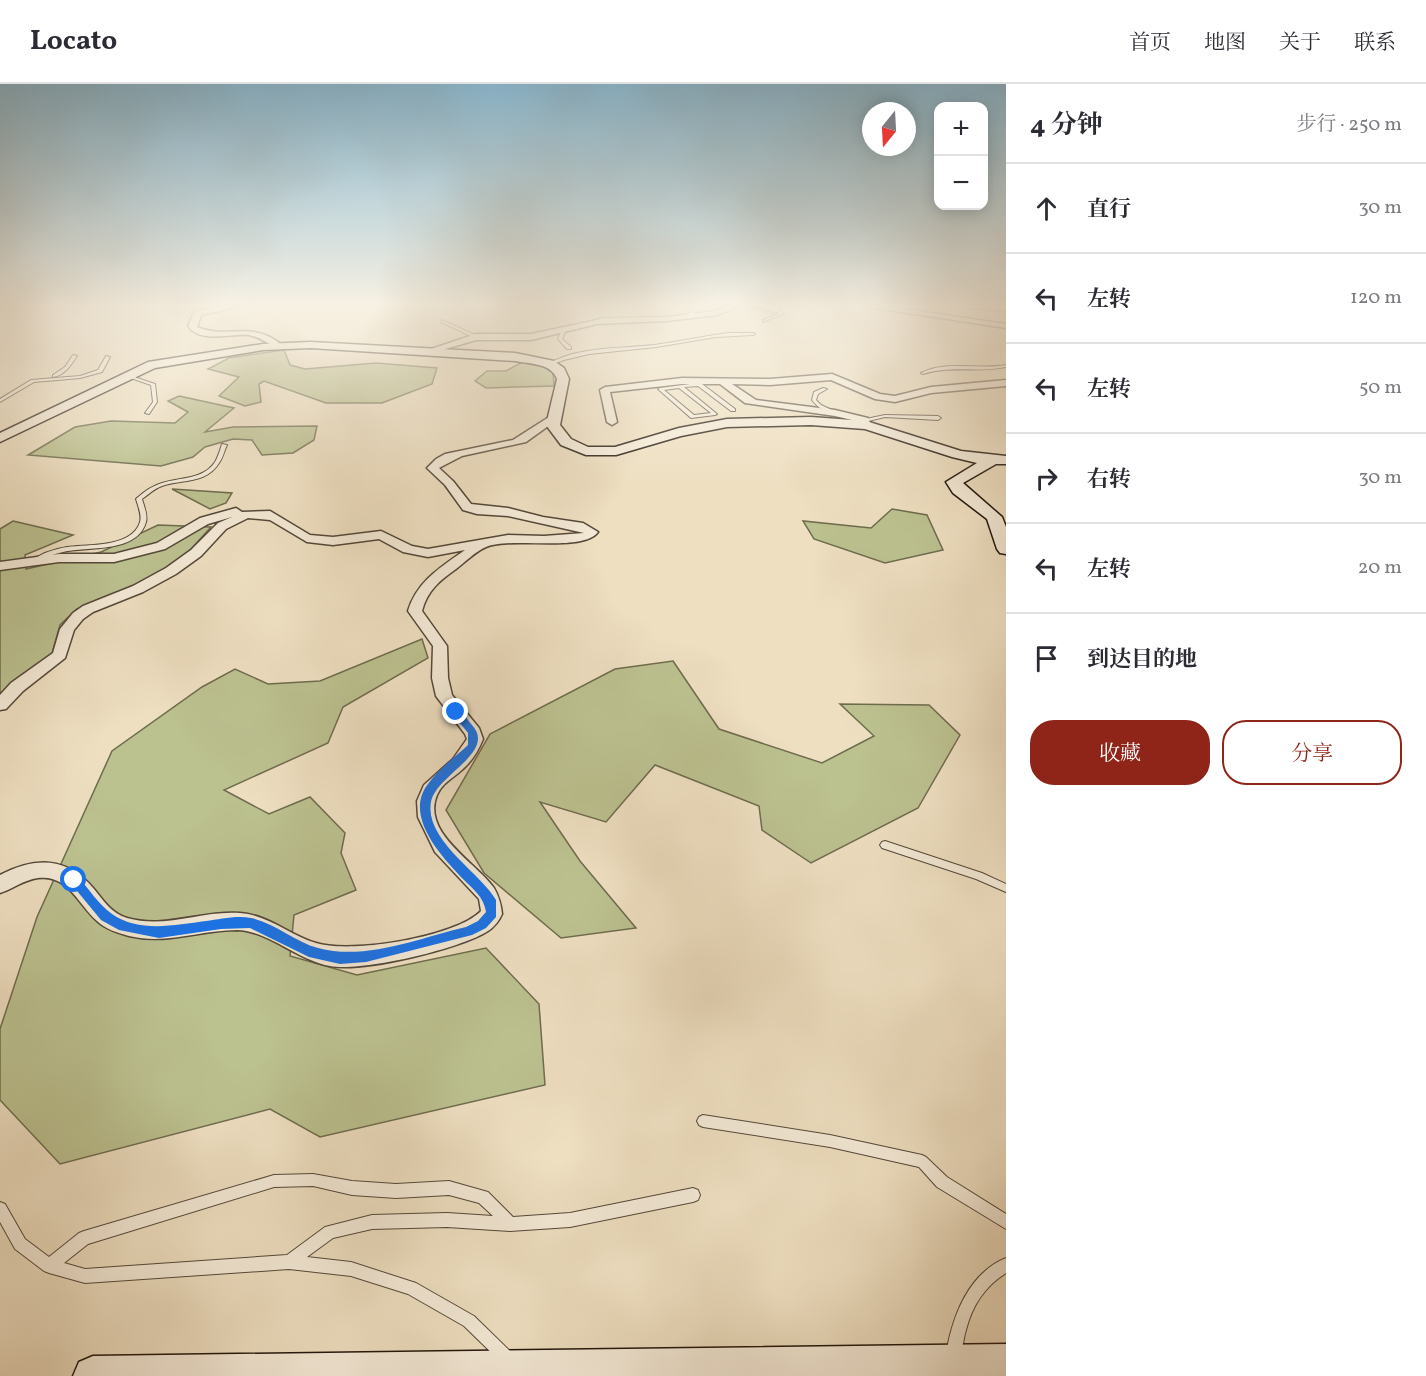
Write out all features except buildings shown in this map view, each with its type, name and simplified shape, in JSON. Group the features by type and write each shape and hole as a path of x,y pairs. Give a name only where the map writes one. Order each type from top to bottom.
{"street":[{"path":"0,438 127,375 152,366"},
{"path":"553,366 560,371 564,379 553,419 556,431 566,442 578,448 596,452 616,451 695,428 727,423 811,421 865,423"},
{"path":"612,422 605,390 637,388 664,382 770,382 832,377 878,397 895,399 931,390 1006,383"},
{"path":"722,381 748,401 835,413 957,454 999,460"},
{"path":"0,566 70,558 114,558 161,546 214,517 249,510 274,517 308,538 319,540 381,535 408,549 428,553 508,539 581,537 592,532 583,527 542,521 508,512 466,507 433,468 440,460 517,442 553,419"},
{"path":"999,460 954,482 959,490 994,517 1006,549"},
{"path":"0,705 17,687 60,655 71,622 88,609 138,589 171,571 196,554 229,521 246,515 266,514"},
{"path":"0,885 24,873 44,868 74,880 106,916 119,925 159,933 221,924 250,923 270,930 313,953 340,958 366,957 468,931 482,924 492,914 490,900 448,856 436,839 428,820 425,804 431,787 467,753 475,739 473,732 444,696 440,678 440,646 415,611 416,600 430,581 468,556 482,543"},
{"path":"93,1376 1006,1364"}],"lane":[{"path":"52,378 69,366"},
{"path":"0,401 33,381 80,377 100,371 103,366"},
{"path":"923,373 939,368 988,371 1005,366"},
{"path":"127,375 153,384 155,402 147,413"},
{"path":"680,386 715,414 693,417 660,389 701,382 733,410"},
{"path":"825,389 816,393 814,400 819,406 835,413"},
{"path":"865,423 885,416 938,418"},
{"path":"35,561 53,552 108,546 123,541 141,526 144,519 139,499 146,491 158,485 205,474 215,468 220,461 224,445"},
{"path":"885,845 979,876 1006,888"},
{"path":"703,1121 830,1141 922,1161 942,1182 1006,1222"},
{"path":"49,1266 84,1238 274,1181 313,1180 352,1188 396,1191 449,1188 483,1197 510,1224"},
{"path":"289,1262 330,1232 372,1222 447,1220 510,1224 570,1220 693,1195"},
{"path":"0,1209 20,1244 49,1266 85,1276 289,1262 351,1269 411,1288 469,1321 520,1370"},
{"path":"952,1365 958,1325 976,1289 1006,1264"}],"green space":[{"path":"213,366 295,366 305,369 337,366 437,368 432,384 382,403 326,403 264,381 259,384 261,402 245,406 219,396 239,377 208,369"},
{"path":"514,366 545,366 553,372 554,386 486,388 475,381 487,371 506,371"},
{"path":"179,396 234,408 205,432 233,427 317,426 314,440 293,453 262,455 252,440 233,439 205,447 193,457 161,466 28,455 75,427 111,421 175,423 188,412 168,401"},
{"path":"172,489 232,493 226,503 210,509"},
{"path":"892,509 927,515 943,550 885,563 814,539 803,521 871,528"},
{"path":"13,521 73,535 25,555 26,569 101,552 158,525 211,527 182,559 136,585 77,609 60,625 51,657 0,694 0,529"},
{"path":"422,639 428,658 343,707 328,743 224,790 269,814 310,797 345,833 341,853 356,890 294,915 290,956 357,975 486,948 539,1004 545,1085 320,1137 270,1109 60,1164 0,1100 0,1029 37,917 112,751 202,687 235,669 268,684 320,681"},
{"path":"673,661 719,729 822,763 874,736 840,704 929,705 960,735 918,808 811,863 762,830 759,806 655,765 606,822 540,802 580,861 636,928 561,938 484,873 446,810 490,734 615,669"}],"route":[{"path":"74,880 106,916 119,925 159,933 221,924 250,923 270,930 313,953 340,958 366,957 468,931 482,924 492,914 490,900 448,856 436,839 428,820 425,804 431,787 467,753 475,739 473,732 456,712"}]}
